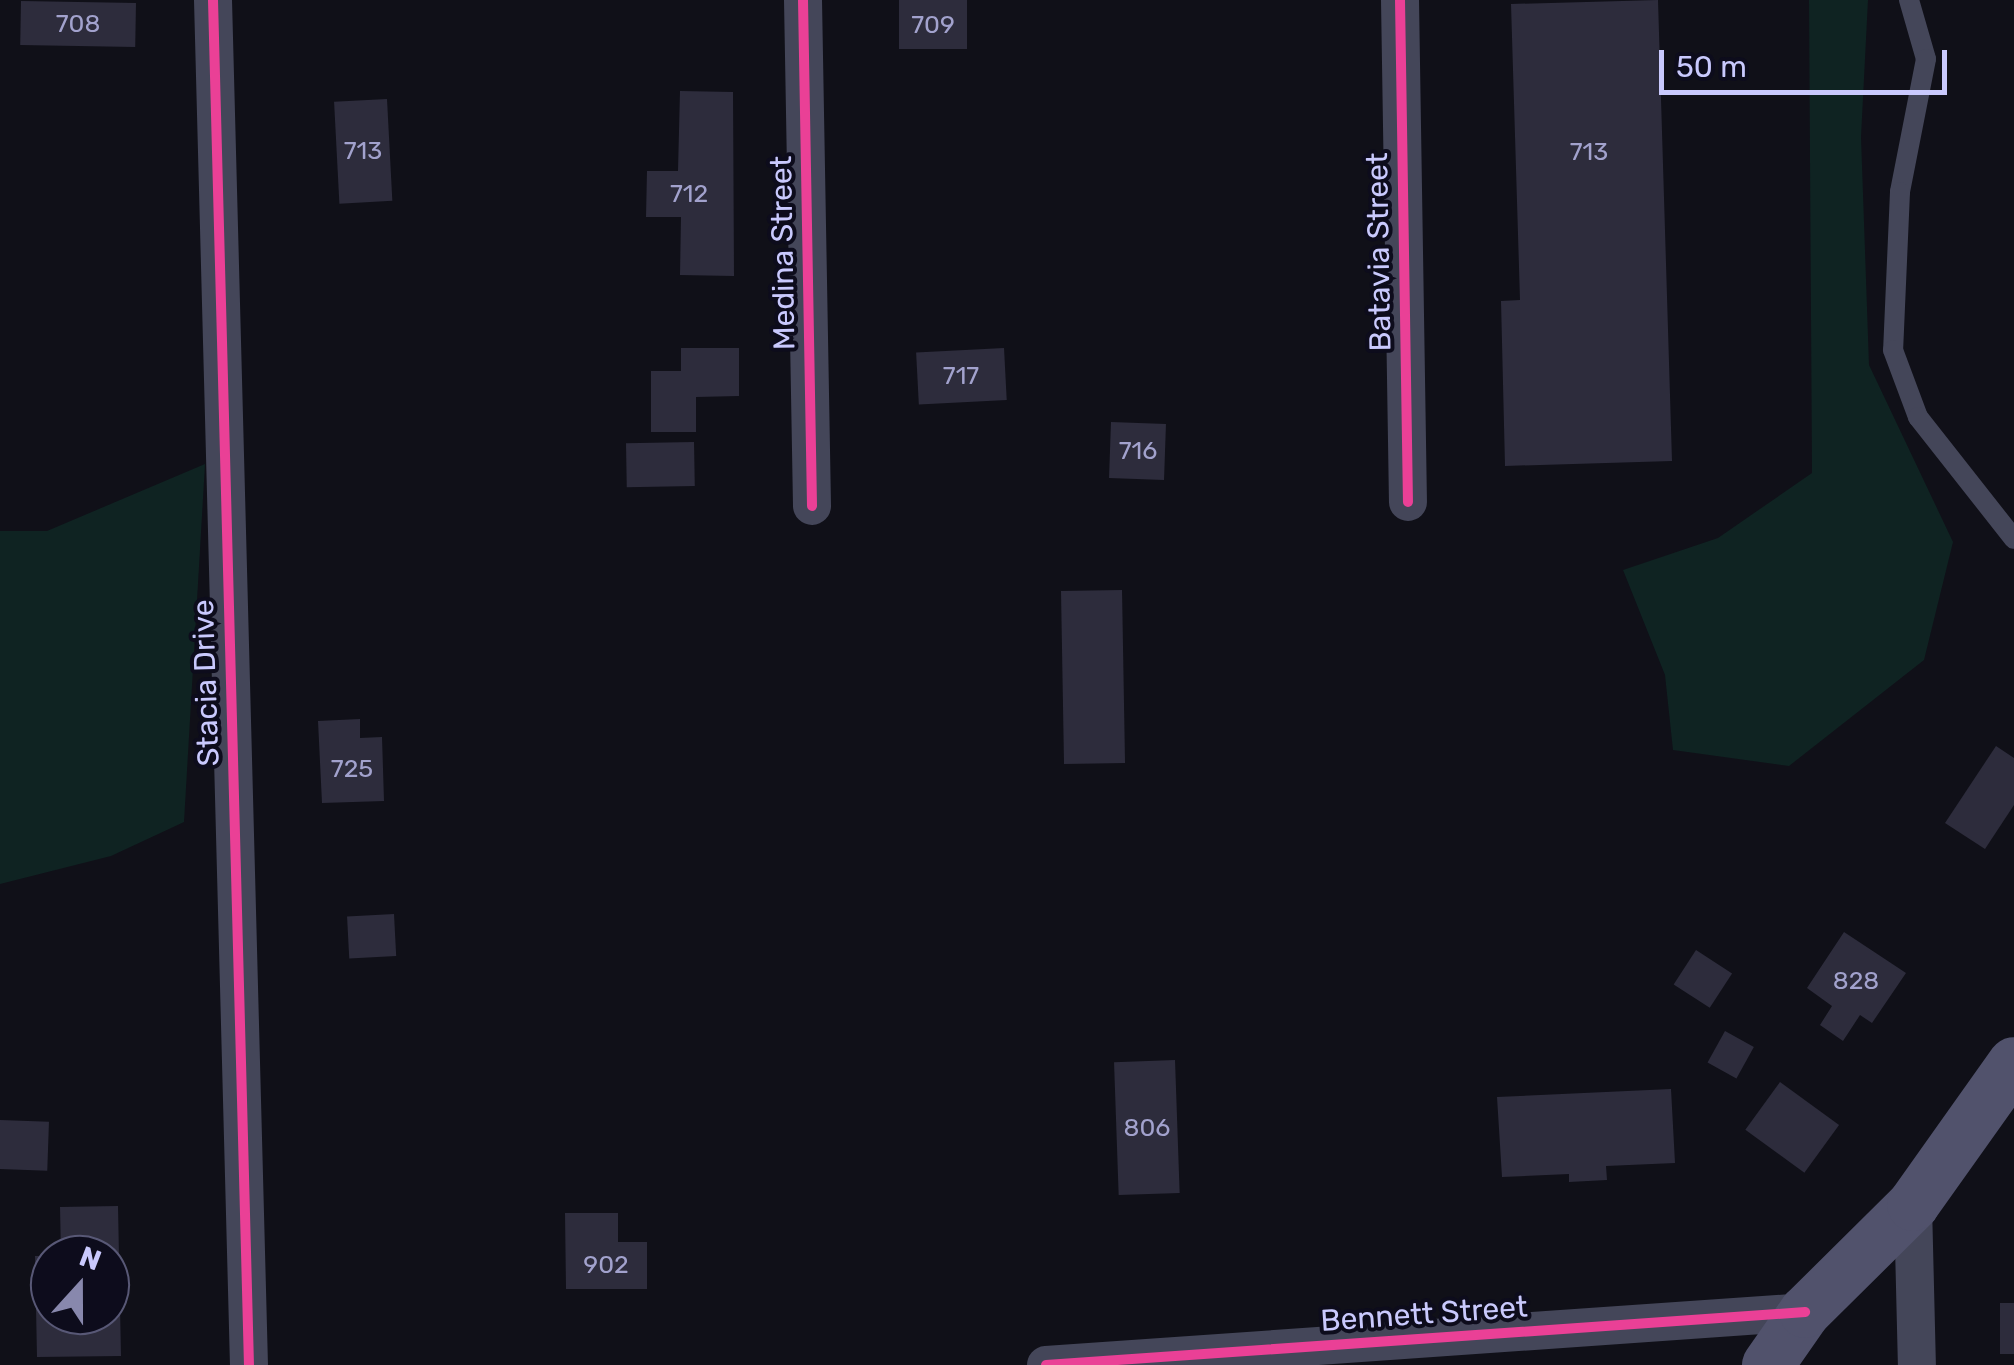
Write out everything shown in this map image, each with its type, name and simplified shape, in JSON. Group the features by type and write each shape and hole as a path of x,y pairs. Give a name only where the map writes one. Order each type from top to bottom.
{"street":[{"name":"Stacia Drive","path":"213,0 249,1365"},
{"name":"Medina Street","path":"803,0 812,506"},
{"name":"Batavia Street","path":"1400,0 1408,502"},
{"path":"1768,1365 1805,1312 1912,1205 2014,1063"},
{"path":"1912,1205 1917,1365"},
{"name":"Bennett Street","path":"1046,1365 1805,1312"}],"lane":[{"path":"1909,0 1926,59 1900,192 1893,350 1918,417 2014,538"}],"green space":[{"path":"1809,0 1868,0 1861,137 1869,365 1953,542 1924,660 1789,766 1673,750 1665,675 1623,570 1718,538 1812,473"},
{"path":"205,464 184,822 111,856 0,884 0,531 47,531"}],"building":[{"path":"899,0 967,0 967,49 899,49"},
{"path":"1658,0 1672,461 1505,466 1501,301 1520,300 1511,4"},
{"path":"21,1 136,3 135,47 20,45"},
{"path":"680,91 733,92 734,276 680,275 681,217 646,217 647,171 678,171"},
{"path":"387,99 392,201 339,204 334,102"},
{"path":"681,348 739,348 739,396 696,397 696,432 651,432 651,371 681,371"},
{"path":"1004,348 1007,400 919,405 916,353"},
{"path":"1111,422 1166,424 1164,480 1109,478"},
{"path":"694,442 695,486 627,487 626,443"},
{"path":"1122,590 1125,763 1064,764 1061,591"},
{"path":"360,719 360,738 382,737 384,801 322,803 318,721"},
{"path":"1996,746 2014,758 2014,805 1985,849 1945,823"},
{"path":"394,914 396,956 349,958 347,916"},
{"path":"1844,932 1906,973 1872,1023 1860,1015 1843,1041 1820,1025 1832,1006 1807,988"},
{"path":"1696,950 1732,973 1710,1008 1674,984"},
{"path":"1725,1031 1754,1047 1736,1078 1708,1062"},
{"path":"1175,1060 1180,1193 1119,1195 1114,1062"},
{"path":"1780,1082 1839,1125 1804,1173 1745,1130"},
{"path":"1671,1089 1675,1163 1606,1166 1607,1180 1569,1182 1569,1174 1502,1177 1497,1097"},
{"path":"0,1120 49,1122 47,1171 0,1169"},
{"path":"118,1206 119,1235 61,1235 60,1207"},
{"path":"565,1213 618,1213 618,1242 647,1242 647,1289 566,1289"},
{"path":"2000,1303 2014,1303 2014,1354 2000,1354"},
{"path":"37,1335 121,1335 121,1356 37,1357"}],"cycle path":[{"path":"213,0 249,1365"},
{"path":"803,0 812,506"},
{"path":"1400,0 1408,502"},
{"path":"1046,1365 1805,1312"}]}
